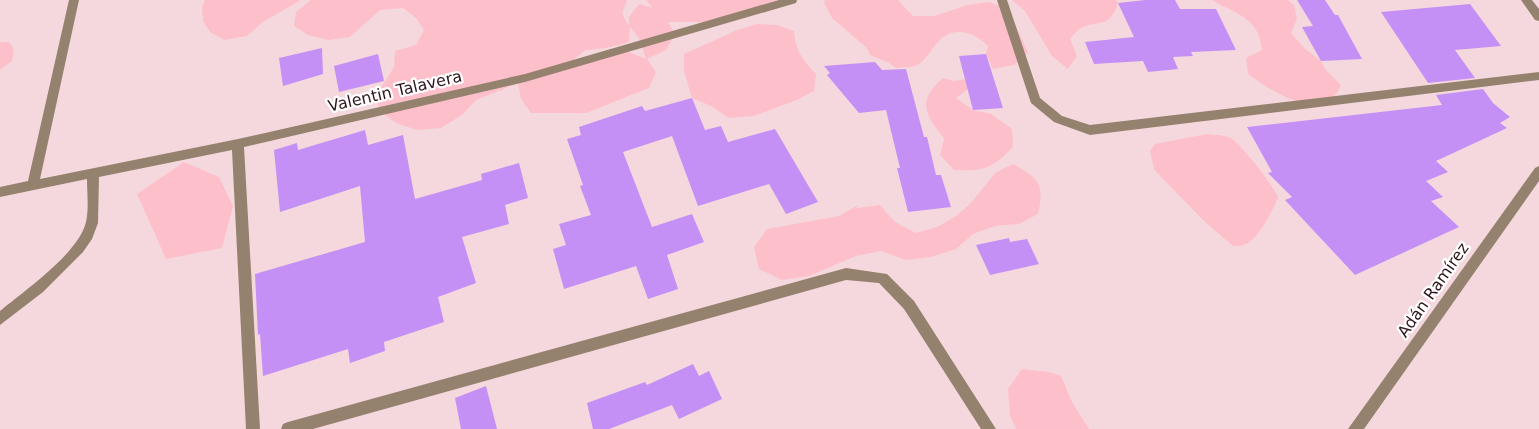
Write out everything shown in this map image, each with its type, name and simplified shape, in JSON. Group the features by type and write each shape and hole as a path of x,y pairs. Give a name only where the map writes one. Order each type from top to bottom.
{"street":[{"path":"32,184 74,0"},
{"name":"Valentin Talavera","path":"0,192 32,184 238,144 525,78 792,0"},
{"path":"1002,0 1035,100 1058,119 1090,130 1539,76"},
{"path":"1526,0 1539,17"},
{"path":"238,144 253,429"},
{"name":"Adán Ramírez","path":"1355,429 1539,171"},
{"path":"0,319 70,259 85,239 92,224 93,173"},
{"path":"288,429 846,274 882,278 909,305 989,429"}],"shaded area":[{"path":"205,0 301,0 263,22 247,36 224,40 210,32 203,21 202,7"},
{"path":"311,0 627,0 622,14 629,26 629,17 639,4 653,8 646,0 778,0 749,13 712,22 668,22 675,34 666,50 647,59 656,72 649,88 586,113 531,113 521,99 518,83 476,100 462,115 441,128 417,130 396,123 381,112 375,97 394,67 395,51 416,45 424,30 416,18 403,8 380,10 350,37 328,40 308,35 294,26 296,12","holes":["630,27 640,40 646,59 629,52 571,62 585,50 607,48 629,42"]},
{"path":"825,0 898,0 913,16 934,16 968,5 988,2 1008,8 1028,53 1014,65 993,69 986,54 988,46 971,34 958,32 946,35 919,64 911,67 896,68 870,55 867,48 832,18 824,3"},
{"path":"1012,0 1116,0 1118,3 1115,11 1107,20 1081,28 1070,39 1077,56 1068,69 1052,56 1025,11"},
{"path":"1212,0 1288,0 1294,5 1297,19 1291,33 1304,48 1321,61 1325,69 1341,85 1334,97 1323,103 1301,102 1277,93 1248,74 1246,58 1262,50 1257,31 1246,19"},
{"path":"757,24 777,25 794,31 800,54 816,74 814,91 797,100 754,116 729,118 711,106 692,98 684,71 684,54 737,30"},
{"path":"0,42 9,42 14,53 12,61 0,70"},
{"path":"943,78 954,81 973,78 971,87 956,98 973,110 991,114 1012,129 1013,147 993,164 980,169 954,170 940,155 944,138 932,122 926,107 929,93"},
{"path":"1207,134 1229,137 1236,142 1270,183 1278,197 1260,230 1255,237 1244,245 1233,246 1204,221 1154,169 1150,151 1155,144"},
{"path":"184,162 219,177 233,206 222,248 166,259 137,194"},
{"path":"1013,164 1034,178 1038,183 1041,195 1038,214 1019,224 995,226 973,234 956,249 931,257 906,260 881,251 856,256 809,276 782,280 759,269 754,247 767,229 839,216 858,205 856,208 880,205 895,222 916,233 937,227 956,216 971,203 995,173"},
{"path":"1022,369 1049,372 1061,376 1072,402 1089,429 1016,429 1010,416 1008,389"}],"building":[{"path":"1145,0 1175,0 1180,9 1216,9 1236,50 1191,52 1193,56 1173,57 1178,69 1148,72 1143,61 1094,64 1085,42 1134,37 1118,3"},
{"path":"1297,0 1325,0 1335,15 1338,15 1362,59 1321,61 1302,27 1313,26"},
{"path":"1470,4 1501,46 1455,50 1475,78 1428,83 1381,12"},
{"path":"322,48 323,74 283,86 279,58"},
{"path":"378,54 384,81 339,92 334,66"},
{"path":"986,54 1003,108 973,110 959,56"},
{"path":"875,62 882,70 906,69 924,137 927,137 936,175 941,175 951,207 908,212 886,110 859,113 827,75 830,73 824,66"},
{"path":"1483,89 1493,103 1510,117 1500,123 1507,128 1436,161 1448,172 1426,181 1443,197 1431,201 1459,227 1355,275 1285,200 1292,197 1268,173 1272,172 1247,127 1442,105 1436,95"},
{"path":"692,98 705,130 721,126 728,142 775,129 818,202 786,214 769,184 698,206 672,136 623,152 652,227 692,214 704,242 667,255 678,289 648,299 636,266 564,289 553,249 566,245 559,224 591,215 580,186 583,185 567,139 581,135 579,127 642,106 645,111"},
{"path":"365,130 368,145 403,135 415,199 482,180 481,174 519,163 528,198 505,205 509,224 462,237 476,283 438,297 444,322 384,342 385,351 350,363 348,349 263,376 260,334 258,335 255,274 365,242 360,186 280,212 274,150 297,143 298,150"},
{"path":"1009,238 1010,242 1027,239 1039,264 990,275 976,245"},
{"path":"693,364 699,376 709,371 722,399 679,419 672,405 609,429 593,429 587,403 645,382 647,385"},
{"path":"486,386 497,429 461,429 455,398"}]}
